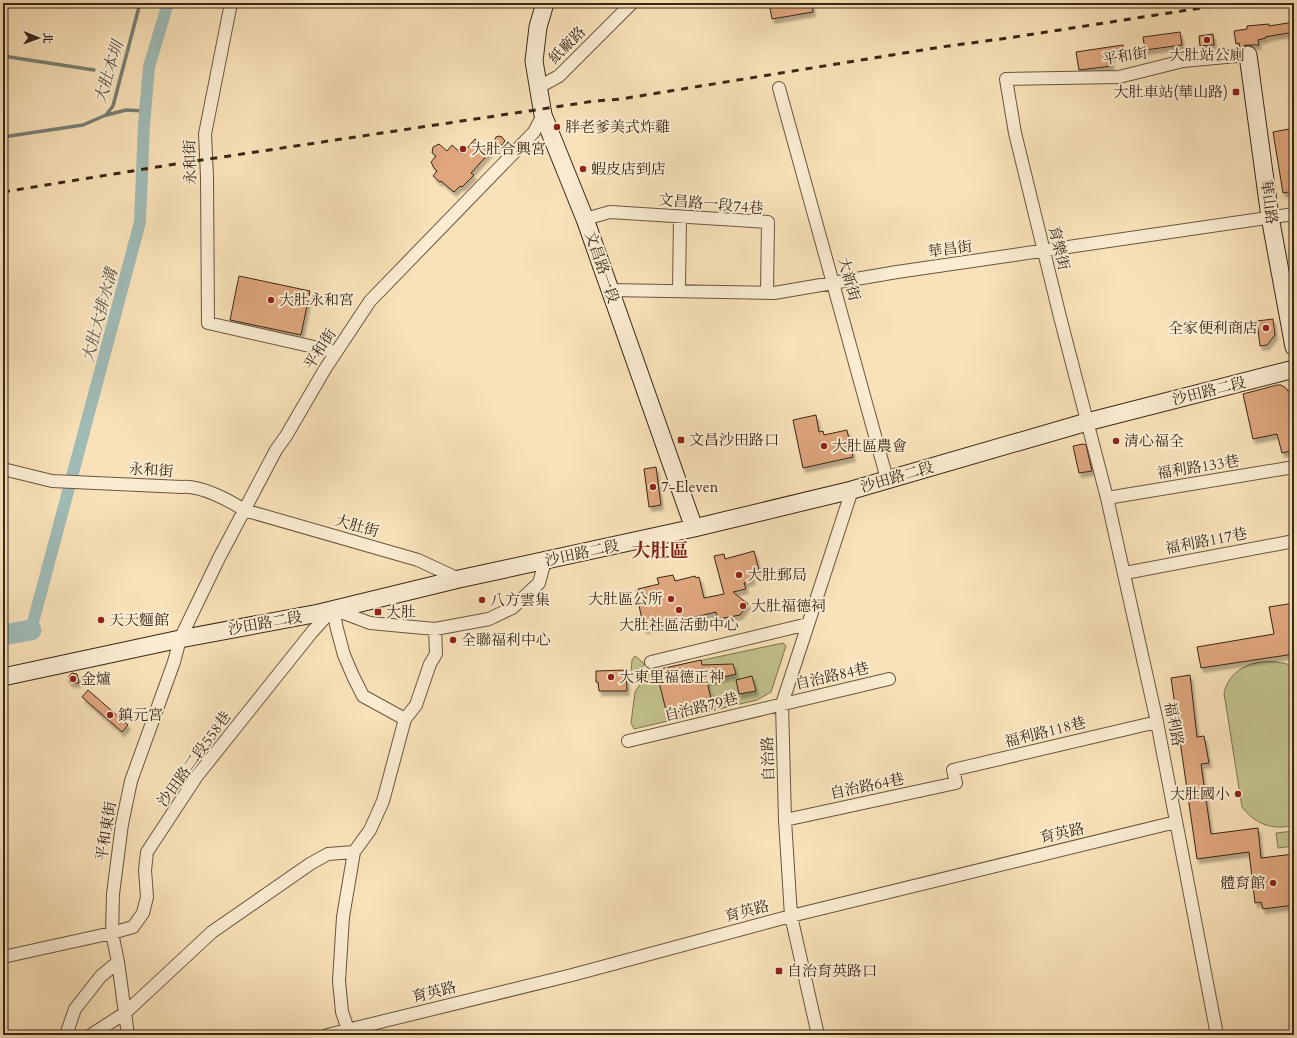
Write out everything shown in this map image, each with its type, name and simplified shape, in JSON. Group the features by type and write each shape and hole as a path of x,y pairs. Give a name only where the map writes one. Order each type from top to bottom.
{"street":[{"name":"永和街","path":"231,3 205,134 207,177 208,323 336,352"},
{"name":"文昌路一段","path":"545,3 538,28 534,61 543,115 585,219 694,528"},
{"name":"紙廠路","path":"539,87 559,76 632,3"},
{"name":"平和街","path":"1006,79 1119,76 1183,61 1248,55"},
{"name":"華山路","path":"1248,55 1270,217 1294,347"},
{"name":"育樂街","path":"1006,79 1015,133 1043,251 1087,422"},
{"name":"大新街","path":"779,88 834,282 887,479"},
{"name":"平和街","path":"180,639 244,510 276,450 286,436 325,368 370,301 534,132 543,115"},
{"name":"文昌路一段74巷","path":"585,219 610,212 768,222 767,292"},
{"name":"華昌街","path":"610,290 679,290 774,293 834,282 1294,214"},
{"path":"679,290 680,216"},
{"name":"沙田路二段","path":"3,677 180,639 319,613 459,578 545,561 694,528 852,490 1087,422 1294,369"},
{"name":"福利路","path":"1087,422 1125,573 1157,722 1217,1035"},
{"name":"福利路133巷","path":"1107,498 1294,467"},
{"name":"永和街","path":"3,469 52,481 182,487 190,486 229,500 244,510"},
{"name":"自治路","path":"818,1035 790,916 785,820 782,704 852,490"},
{"name":"大肚街","path":"244,510 418,560 459,578"},
{"name":"福利路117巷","path":"1125,573 1294,541"},
{"path":"404,719 363,696 344,655 337,629 334,609 370,623 435,629 489,619 512,608 539,583 545,561"},
{"name":"沙田路二段558巷","path":"3,957 133,927 143,913 147,897 145,870 147,852 197,776 312,632 334,609"},
{"path":"651,662 808,624"},
{"path":"349,1032 342,1012 339,981 343,917 354,852 370,830 383,801 404,719 416,706 430,664 436,654 435,629"},
{"name":"平和東街","path":"128,1035 118,962 112,933 114,894 122,824 131,781 174,662 180,639"},
{"name":"自治路84巷","path":"782,704 889,678"},
{"name":"自治路79巷","path":"628,741 782,704"},
{"name":"福利路118巷","path":"956,784 953,770 1157,722"},
{"name":"自治路64巷","path":"785,820 956,784"},
{"name":"育英路","path":"327,1035 349,1032 572,975 790,916 1176,822"},
{"path":"91,1035 125,1013 212,932 310,864 328,854 354,852"},
{"path":"66,1035 75,1009 101,976 118,962"}],"green space":[{"path":"783,643 786,646 771,692 757,700 634,729 631,723 635,692 645,677 656,670"},
{"path":"635,656 645,664 635,676 631,672 632,660"},
{"path":"1292,659 1294,659 1294,825 1279,827 1265,825 1259,822 1242,807 1224,693 1234,674 1242,668 1251,664 1262,662 1283,663 1293,666"},
{"path":"1294,831 1294,846 1278,848 1276,833"}],"building":[{"path":"769,3 812,3 813,12 772,19"},
{"path":"1294,22 1294,32 1265,37 1266,38 1258,40 1259,45 1246,45 1240,48 1239,43 1236,44 1234,31 1247,29 1247,26 1269,24 1269,26"},
{"path":"1180,32 1182,45 1145,50 1143,37"},
{"name":"大肚站公廁","path":"1213,34 1214,45 1200,46 1199,36"},
{"path":"1123,45 1124,54 1110,56 1112,66 1079,70 1076,52"},
{"path":"1294,128 1294,191 1283,193 1273,132"},
{"path":"499,136 505,141 502,145 492,146 496,137"},
{"path":"475,139 490,152 471,173 474,175 462,187 460,186 454,192 433,176 437,171 431,162 436,156 432,153 433,147 439,144 447,151 452,145 462,154"},
{"name":"大肚永和宮","path":"239,276 310,291 301,335 230,320"},
{"name":"全家便利商店","path":"1273,319 1275,335 1267,345 1260,346 1257,321"},
{"path":"1281,385 1286,388 1294,405 1294,450 1282,453 1277,434 1253,439 1243,394"},
{"name":"大肚區農會","path":"816,415 819,432 823,431 824,435 847,430 853,457 803,468 793,420"},
{"path":"1083,444 1086,445 1092,471 1079,473 1073,446"},
{"name":"7-Eleven","path":"656,467 661,505 649,507 644,469"},
{"path":"754,551 759,570 753,571 754,574 751,575 753,580 744,583 746,589 733,592 748,604 740,615 718,619 716,612 644,629 636,591 639,591 638,589 659,584 657,578 673,575 675,581 695,576 696,578 699,577 704,598 724,594 714,556 724,554 725,559"},
{"path":"1294,603 1294,654 1201,668 1197,647 1274,634 1269,607"},
{"path":"701,660 702,665 733,664 736,674 707,681 712,704 667,714 656,670"},
{"name":"大東里福德正神","path":"626,670 627,691 599,691 598,682 596,682 596,671"},
{"name":"金爐","path":"72,673 77,674 79,683 69,682 69,676"},
{"path":"1190,675 1197,737 1204,736 1209,763 1201,764 1211,834 1258,828 1261,858 1294,854 1294,905 1263,909 1261,902 1255,903 1249,852 1197,859 1171,678"},
{"path":"752,676 756,691 739,694 736,680"},
{"name":"鎮元宮","path":"88,690 128,725 122,732 82,697"}],"waterway":[{"name":"大肚本圳","path":"3,137 83,125 106,115 113,106 140,3"},
{"name":"大肚大排水溝","path":"31,630 140,222 144,125 149,67 168,3"},
{"path":"3,56 94,70"},
{"path":"107,115 126,110 145,111"},
{"path":"3,635 31,630"}],"railway":[{"path":"3,192 169,165 595,101 621,99 941,47 1233,3"}],"place":[{"name":"大肚站公廁","path":"1207,40"},
{"name":"大肚車站(華山路)","path":"1236,92"},
{"name":"胖老爹美式炸雞","path":"557,127"},
{"name":"大肚合興宮","path":"463,149"},
{"name":"蝦皮店到店","path":"583,169"},
{"name":"大肚永和宮","path":"271,300"},
{"name":"全家便利商店","path":"1266,328"},
{"name":"文昌沙田路口","path":"681,440"},
{"name":"清心福全","path":"1116,441"},
{"name":"大肚區農會","path":"824,446"},
{"name":"7-Eleven","path":"653,487"},
{"name":"大肚郵局","path":"739,575"},
{"name":"大肚區公所","path":"671,599"},
{"name":"八方雲集","path":"482,600"},
{"name":"大肚福德祠","path":"743,606"},
{"name":"大肚社區活動中心","path":"679,610"},
{"name":"大肚","path":"378,612"},
{"name":"天天麵館","path":"101,620"},
{"name":"全聯福利中心","path":"453,640"},
{"name":"大東里福德正神","path":"611,677"},
{"name":"金爐","path":"73,679"},
{"name":"鎮元宮","path":"110,715"},
{"name":"大肚國小","path":"1238,794"},
{"name":"體育館","path":"1273,883"},
{"name":"自治育英路口","path":"779,971"}],"district":[{"name":"大肚區","path":"660,550"}]}
